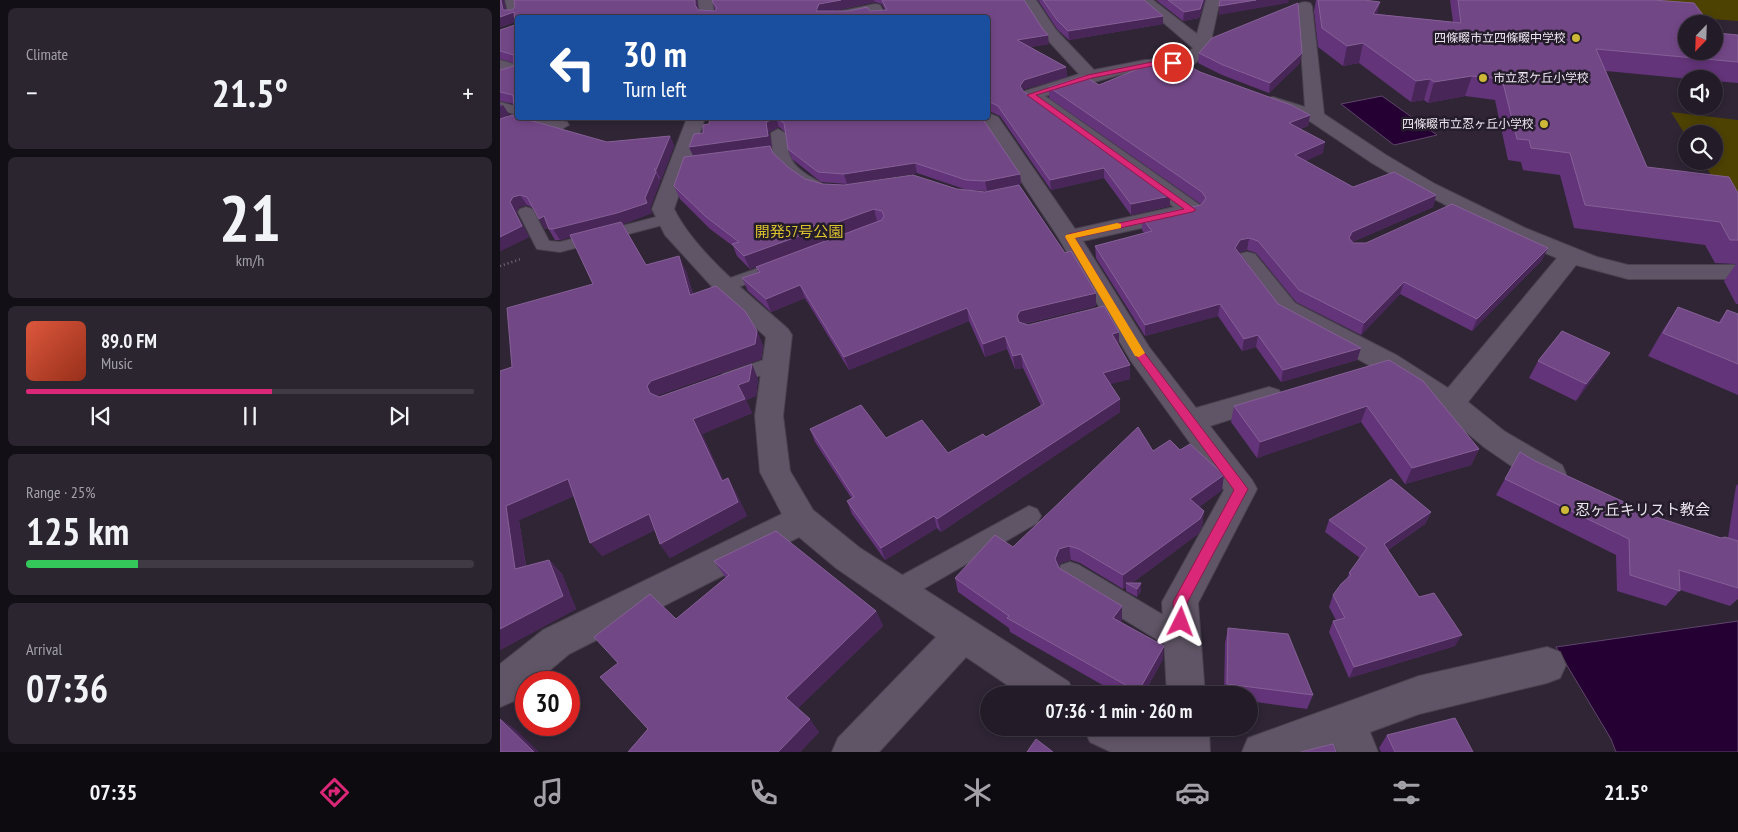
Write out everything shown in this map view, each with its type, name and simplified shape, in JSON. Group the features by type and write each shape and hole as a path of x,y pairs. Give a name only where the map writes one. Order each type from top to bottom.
{"street":[{"path":"705,0 709,15"},
{"path":"1029,0 1050,33 1091,77"},
{"path":"1144,0 1202,46"},
{"path":"1069,237 1192,210 1031,95 1091,77 1162,62 1191,68 1202,46 1213,0"},
{"path":"1305,6 1315,116"},
{"path":"842,15 874,8 878,15"},
{"path":"1254,96 1315,116 1449,206 1588,262 1628,272 1738,272"},
{"path":"696,120 688,164 663,209 673,230 725,286 779,335 768,416 774,472 802,520 848,558 1042,686"},
{"path":"989,120 1026,190 1069,237 1104,312 1140,354 1241,489 1180,602 1186,686"},
{"path":"1451,404 1572,255"},
{"path":"1247,259 1286,309 1388,363 1451,404 1494,440 1537,467 1579,487"},
{"path":"1350,374 1388,363"},
{"path":"1190,421 1294,390"},
{"path":"500,688 556,642 802,520"},
{"path":"852,752 964,634"},
{"path":"1262,752 1351,737 1419,694 1547,665"},
{"path":"1119,736 1168,752"},
{"path":"1189,736 1190,752"}],"lane":[{"path":"510,0 513,24"},
{"path":"500,106 515,117"},
{"path":"542,120 562,126"},
{"path":"778,133 783,161 799,176 815,187 827,190"},
{"path":"763,154 782,151"},
{"path":"526,212 543,245 560,247 668,219"},
{"path":"725,286 779,266"},
{"path":"712,386 775,363"},
{"path":"896,591 1030,516"},
{"path":"1070,573 1183,641"}],"shaded area":[{"path":"1663,0 1738,0 1738,21 1723,20 1723,15 1674,16"},
{"path":"1382,96 1437,135 1394,145 1341,104"},
{"path":"1671,112 1678,113 1678,115 1696,115 1738,120 1738,217 1708,170 1723,170 1723,125 1679,125"},
{"path":"1738,621 1738,752 1616,752 1611,739 1556,647"}],"building":[{"path":"500,0 503,10 512,10 515,7 514,0 695,0 698,10 715,11 717,8 712,0 841,0 819,4 816,11 849,11 867,7 870,11 887,10 882,0 1024,0 1048,35 1017,40 1066,67 1024,80 1020,86 1023,91 1170,196 1131,204 1104,168 1050,180 998,106 990,102 990,15 515,15 515,25 514,12 500,17"},
{"path":"1043,0 1144,0 1163,16 1068,31 1057,20"},
{"path":"1168,0 1203,0 1200,9 1184,12"},
{"path":"1220,0 1256,0 1219,6"},
{"path":"1318,0 1380,2 1373,14 1461,23 1458,0 1653,0 1694,3 1703,15 1678,15 1678,57 1596,49 1647,167 1729,177 1738,193 1738,240 1730,240 1720,222 1585,205 1570,153 1531,148 1529,140 1517,139 1502,79 1472,76 1434,82 1430,79 1416,81 1363,43 1347,46 1322,28"},
{"path":"1298,3 1302,53 1270,83 1223,65 1199,53 1212,38"},
{"path":"515,25 515,106 513,95 500,92 500,70 514,66 514,55 500,51 500,30"},
{"path":"1723,34 1738,35 1738,62 1716,60 1723,60"},
{"path":"1162,59 1180,61 1200,72 1291,105 1310,115 1289,123 1325,142 1295,155 1353,187 1394,172 1436,195 1352,232 1349,238 1353,243 1366,243 1452,204 1548,248 1477,319 1404,282 1364,323 1299,290 1258,241 1249,238 1240,240 1235,248 1278,304 1361,348 1283,370 1258,335 1244,339 1220,304 1145,325 1095,246 1152,231 1142,218 1201,205 1206,198 1202,192 1049,87 1084,76 1099,85"},
{"path":"515,116 515,120 529,120 607,142 670,136 656,170 654,168 656,172 645,198 647,203 617,213 549,229 544,216 539,219 527,197 520,195 513,197 510,202 522,226 500,237 500,119"},
{"path":"710,120 771,120 766,122 768,136 689,147 694,134 703,133 703,125 709,124"},
{"path":"779,120 983,120 1020,174 985,181 966,180 915,163 844,174 818,172 788,149 784,123"},
{"path":"770,146 773,153 789,168 805,179 823,184 844,185 913,175 957,189 985,192 1019,185 1065,253 1071,251 1096,293 1020,311 1017,316 1019,322 1028,325 1104,306 1119,332 1112,334 1130,365 1103,373 1120,399 937,519 934,516 881,548 847,501 854,497 810,429 861,405 886,438 922,420 948,453 983,434 986,437 1044,404 1021,354 1013,356 1005,336 983,344 967,308 844,357 800,285 766,299 742,278 760,272 756,267 882,220 884,216 882,211 874,209 744,256 732,244 739,242 705,216 674,186 684,157"},
{"path":"621,222 646,265 679,256 690,295 716,286 745,311 757,331 755,344 651,381 647,386 650,393 659,397 752,364 749,381 738,385 745,399 693,419 722,481 728,478 738,502 660,544 649,514 590,543 568,479 506,506 515,569 549,560 563,596 500,629 500,371 512,367 507,308 593,284 570,235"},
{"path":"1678,307 1720,323 1727,310 1738,314 1738,364 1663,333"},
{"path":"1562,331 1610,353 1586,384 1538,361"},
{"path":"1389,360 1423,381 1479,449 1412,468 1367,406 1260,442 1234,406"},
{"path":"1138,427 1153,451 1170,440 1180,450 1190,444 1224,475 1190,499 1204,511 1200,519 1123,575 1079,549 1069,546 1059,549 1055,559 1059,568 1122,606 1113,618 1164,646 1141,686 1127,686 1007,618 1009,616 955,578 995,535 1013,547"},
{"path":"1520,452 1535,461 1624,502 1622,506 1721,538 1725,537 1738,541 1738,588 1679,570 1680,591 1630,575 1629,539 1505,479"},
{"path":"1391,479 1431,512 1384,544 1419,597 1434,593 1462,635 1354,667 1333,621 1345,618 1333,595 1351,575 1349,573 1367,548 1329,520"},
{"path":"776,531 876,611 786,698 810,719 778,752 628,752 648,729 600,677 618,663 594,637 650,594 676,619 729,575 714,561"},
{"path":"1126,583 1141,583 1137,589"},
{"path":"1228,628 1288,634 1313,695 1258,688 1258,686 1227,684"},
{"path":"1455,718 1473,752 1395,752 1387,735"},
{"path":"500,719 515,734 515,736 518,736 534,752 500,752"},
{"path":"1036,739 1053,752 1027,752"},
{"path":"1333,744 1336,752 1301,752"}],"slow traffic":[{"path":"1117,226 1069,237 1139,353"}],"place":[{"name":"四條畷市立四條畷中学校","path":"1576,38"},
{"name":"市立忍ケ丘小学校","path":"1483,78"},
{"name":"四條畷市立忍ヶ丘小学校","path":"1544,124"},
{"name":"忍ヶ丘キリスト教会","path":"1565,510"}],"route":[{"path":"1173,63 1162,62 1091,77 1031,95 1192,210 1069,237 1140,354 1241,489 1180,602 1181,622"}],"park label":[{"name":"開発57号公園","path":"799,232"}]}
